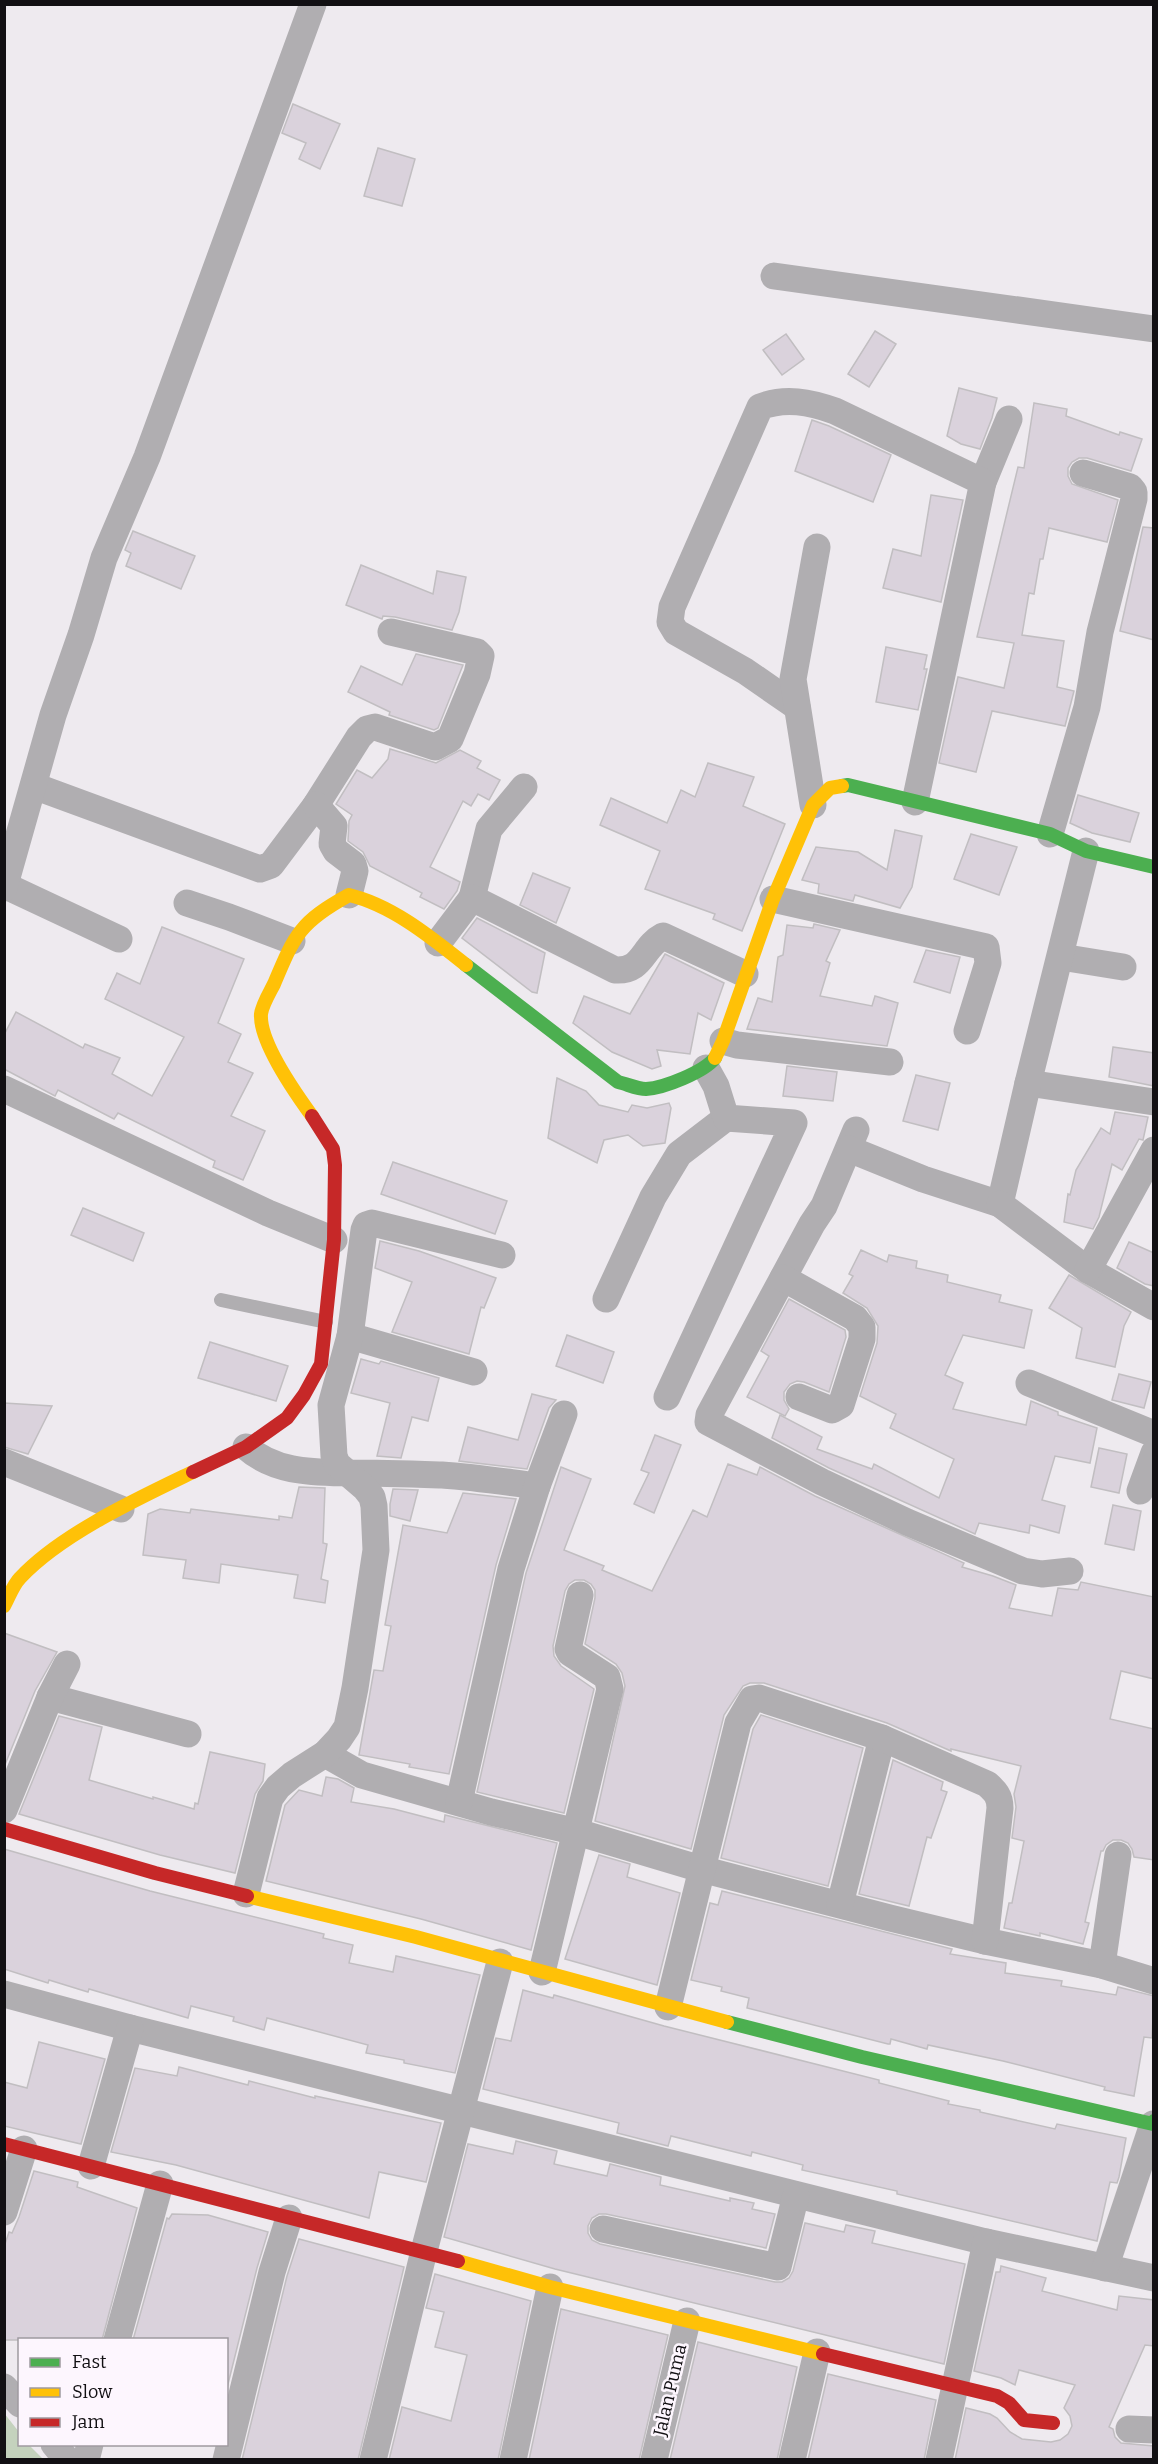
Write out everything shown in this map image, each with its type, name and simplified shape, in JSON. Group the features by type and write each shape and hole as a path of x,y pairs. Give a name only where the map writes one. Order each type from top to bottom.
{"street":[{"path":"119,939 5,887 52,715 81,634 104,558 147,457 313,4"},
{"path":"774,276 1154,329"},
{"path":"797,706 745,671 676,632 670,622 672,607 760,407 776,401 812,403 835,411 983,482"},
{"path":"915,802 983,482 1009,419"},
{"path":"1050,834 1087,707 1100,632 1134,499 1134,492 1130,487 1083,473"},
{"path":"813,805 793,679 817,547"},
{"path":"34,786 260,869 272,865 316,805 359,737 367,729 375,727 435,747 450,739 477,674 481,656 477,652 391,632"},
{"path":"4,1606 18,1579 56,1547 190,1472 246,1447 286,1418 304,1395 321,1364 334,1240 335,1165 333,1149 324,1132 285,1078 266,1037 261,1013 292,941 310,919 325,908 349,895 371,900 438,943 618,1082 644,1089 658,1087 706,1068 714,1059 723,1041 773,899 813,805 830,788 848,785 1050,834 1086,851 1154,867"},
{"path":"438,943 472,898 489,829 524,788"},
{"path":"316,805 334,826 332,844 353,864 356,871 349,895"},
{"path":"1000,1204 1086,851"},
{"path":"472,898 615,970 626,970 635,966 656,940 663,936 745,974"},
{"path":"773,899 986,947 988,963 967,1031"},
{"path":"187,903 292,941"},
{"path":"1061,957 1123,967"},
{"path":"723,1041 737,1045 890,1062"},
{"path":"706,1068 716,1086 726,1118"},
{"path":"1028,1083 1154,1102"},
{"path":"4,1089 268,1213 334,1240"},
{"path":"606,1299 653,1197 679,1154 726,1118 794,1122 667,1397"},
{"path":"1070,1571 1042,1574 1023,1571 907,1522 822,1482 708,1422 709,1415 812,1224 824,1206 850,1148 923,1179 1000,1204 1088,1270 1154,1307"},
{"path":"1088,1270 1154,1150"},
{"path":"246,1894 270,1798 278,1787 292,1775 325,1754 347,1727 376,1550 374,1506 372,1497 365,1488 337,1464 334,1456 331,1406 350,1336 364,1230 369,1224 502,1255"},
{"path":"783,1278 849,1314 862,1327 862,1339 841,1405 832,1410 799,1397"},
{"path":"350,1336 474,1372"},
{"path":"1029,1383 1154,1434"},
{"path":"459,1802 511,1569 537,1486 564,1414"},
{"path":"246,1447 264,1460 283,1467 318,1473 483,1478 537,1486"},
{"path":"1140,1491 1154,1454"},
{"path":"4,1462 121,1509"},
{"path":"542,1972 577,1832 610,1683 602,1673 570,1653 568,1649 580,1595"},
{"path":"4,1810 50,1696 67,1664"},
{"path":"50,1696 188,1734"},
{"path":"668,2007 738,1723 752,1699 759,1698 882,1738 987,1784 998,1796 1000,1802 986,1941"},
{"path":"840,1904 882,1738"},
{"path":"325,1754 362,1774 490,1812 577,1832 701,1869 986,1941 1102,1965 1154,1982"},
{"path":"4,1829 155,1873 416,1937 500,1962 862,2057 1153,2122 1128,2273 986,2242 796,2195 130,2028 4,1994"},
{"path":"1102,1965 1118,1856"},
{"path":"373,2460 424,2251 500,1962"},
{"path":"91,2166 130,2028"},
{"path":"4,2212 14,2147 424,2251 550,2287 956,2386 997,2397 1009,2403 1024,2420 1053,2423"},
{"path":"118,2338 160,2184"},
{"path":"603,2229 778,2268 796,2195"},
{"path":"226,2460 272,2272 289,2218"},
{"path":"939,2460 986,2242"},
{"path":"513,2460 550,2287"},
{"name":"Jalan Puma","path":"654,2460 687,2321"},
{"path":"792,2460 817,2352"},
{"path":"55,2446 67,2460"}],"lane":[{"path":"221,1300 326,1322"}],"green space":[{"path":"4,2413 18,2431 18,2446 30,2446 43,2459 5,2459"}],"building":[{"path":"293,104 340,124 320,169 299,159 306,143 282,133"},
{"path":"378,148 415,159 402,206 364,196"},
{"path":"875,331 896,344 869,387 848,374"},
{"path":"786,334 804,359 782,375 763,350"},
{"path":"959,388 997,398 980,449 961,444 947,436"},
{"path":"1034,403 1067,409 1066,416 1119,435 1120,432 1142,439 1131,471 1087,458 1079,458 1072,462 1068,468 1068,476 1072,484 1118,500 1107,542 1049,528 1043,559 1040,559 1034,594 1029,593 1022,635 1064,641 1057,687 1074,691 1065,726 992,711 976,772 939,763 958,677 1004,688 1014,643 977,637 1018,467 1024,468"},
{"path":"812,420 891,455 873,502 795,471"},
{"path":"931,495 963,500 941,602 883,588 893,549 921,556"},
{"path":"1143,527 1154,528 1154,640 1120,631"},
{"path":"133,531 195,556 181,589 126,566 131,553 125,550"},
{"path":"361,565 433,594 437,571 466,577 459,612 452,630 395,617 383,616 382,619 346,605"},
{"path":"886,647 927,655 924,669 927,669 918,710 876,702"},
{"path":"416,654 463,665 438,728 434,730 389,715 390,712 348,692 361,666 402,685"},
{"path":"390,749 436,763 460,750 481,761 477,768 500,780 489,800 478,794 471,806 463,801 430,867 460,882 457,891 444,909 420,897 422,893 370,866 363,852 348,841 349,821 352,815 336,804 357,770 372,778 388,759"},
{"path":"708,763 754,777 743,806 785,824 742,931 713,919 715,914 645,889 660,851 600,825 611,798 667,823 681,790 695,797"},
{"path":"1078,795 1139,813 1130,842 1092,833 1070,823"},
{"path":"895,830 922,836 912,887 900,908 855,895 853,901 818,893 819,884 802,880 816,847 858,852 887,870"},
{"path":"971,834 1017,847 999,895 954,879"},
{"path":"533,873 570,888 556,923 520,905"},
{"path":"477,918 545,953 537,993 532,992 462,938"},
{"path":"814,924 840,930 826,961 830,963 820,996 872,1006 875,996 898,1003 887,1046 747,1029 758,998 772,1002 778,957 783,955 787,925 813,928"},
{"path":"162,927 244,959 218,1023 241,1034 228,1062 253,1073 231,1116 265,1131 243,1180 213,1167 215,1161 118,1113 114,1119 58,1090 55,1096 4,1069 4,1035 16,1012 83,1048 85,1044 120,1058 112,1074 152,1096 184,1037 105,999 117,973 140,984"},
{"path":"926,950 960,957 950,993 914,982"},
{"path":"665,954 724,983 711,1020 698,1013 690,1054 657,1050 661,1066 652,1069 612,1052 573,1023 584,996 630,1014"},
{"path":"1113,1047 1154,1053 1154,1086 1109,1077"},
{"path":"787,1066 837,1072 833,1101 783,1096"},
{"path":"916,1075 950,1083 938,1130 903,1121"},
{"path":"557,1078 586,1091 599,1105 628,1112 632,1105 647,1108 669,1103 671,1108 665,1143 643,1146 628,1135 604,1140 597,1163 548,1138"},
{"path":"1115,1112 1148,1117 1143,1140 1139,1139 1122,1170 1112,1164 1099,1217 1093,1229 1064,1222 1068,1194 1070,1195 1076,1170 1101,1128 1110,1134"},
{"path":"393,1162 507,1201 495,1234 381,1194"},
{"path":"83,1208 144,1233 133,1261 71,1235"},
{"path":"380,1241 419,1251 496,1278 484,1308 481,1307 469,1354 392,1332 412,1282 375,1268"},
{"path":"1129,1242 1154,1253 1154,1286 1145,1284 1117,1268"},
{"path":"861,1250 887,1262 889,1255 917,1261 916,1268 948,1275 947,1282 1001,1295 999,1302 1032,1310 1024,1348 963,1335 945,1375 963,1383 953,1409 1026,1425 1031,1401 1058,1412 1058,1415 1097,1428 1090,1463 1055,1456 1042,1500 1065,1506 1059,1533 1030,1525 1029,1533 979,1523 975,1534 829,1468 772,1438 780,1415 822,1437 817,1449 872,1469 874,1464 939,1498 954,1459 890,1428 896,1414 860,1396 877,1343 878,1326 867,1308 843,1293 853,1276 849,1274"},
{"path":"1069,1275 1131,1312 1124,1326 1115,1367 1076,1358 1082,1328 1049,1308"},
{"path":"789,1299 845,1330 846,1337 829,1392 804,1382 797,1381 790,1384 784,1392 784,1400 789,1409 785,1416 747,1397 769,1356 761,1351"},
{"path":"567,1335 614,1352 603,1383 556,1366"},
{"path":"210,1342 288,1366 276,1401 198,1378"},
{"path":"361,1359 379,1364 381,1361 439,1378 428,1421 412,1417 401,1458 377,1456 390,1403 351,1393"},
{"path":"1119,1374 1151,1382 1144,1408 1112,1400"},
{"path":"532,1394 556,1400 549,1408 527,1469 459,1461 468,1427 518,1440"},
{"path":"4,1403 52,1406 28,1454 4,1447"},
{"path":"655,1435 681,1445 654,1513 634,1504 649,1473 641,1470"},
{"path":"1099,1448 1127,1454 1119,1493 1091,1487"},
{"path":"728,1464 757,1475 760,1467 815,1496 964,1563 962,1567 1016,1585 1009,1608 1052,1616 1058,1588 1078,1590 1081,1582 1154,1597 1154,1679 1121,1671 1110,1719 1154,1729 1154,1860 1134,1857 1128,1843 1121,1840 1113,1840 1106,1845 1101,1851 1085,1922 1089,1923 1083,1944 1040,1933 1040,1936 1004,1928 1009,1903 1012,1903 1024,1841 1012,1838 1016,1807 1014,1794 1021,1766 951,1749 951,1751 887,1723 764,1683 750,1683 743,1686 724,1715 691,1849 595,1821 625,1686 622,1673 616,1664 585,1644 595,1590 584,1580 575,1580 565,1591 553,1646 554,1656 561,1666 594,1689 564,1813 477,1792 526,1573 561,1467 591,1479 564,1550 604,1566 602,1570 652,1591 693,1510 707,1517"},
{"path":"299,1487 325,1488 323,1543 327,1544 321,1579 328,1581 325,1603 294,1598 298,1575 221,1564 219,1583 183,1578 186,1560 143,1555 148,1514 160,1509 190,1513 191,1509 279,1520 279,1516 292,1518"},
{"path":"393,1489 418,1490 410,1521 390,1516"},
{"path":"463,1493 516,1499 496,1565 449,1774 359,1755 374,1670 383,1671 391,1626 385,1625 403,1525 447,1533"},
{"path":"1113,1505 1141,1511 1134,1550 1105,1544"},
{"path":"4,1633 57,1652 35,1691 4,1767"},
{"path":"761,1715 863,1748 828,1886 721,1858 753,1729"},
{"path":"59,1716 102,1727 89,1780 194,1809 195,1803 198,1804 210,1752 265,1764 263,1781 255,1794 235,1873 160,1855 19,1814"},
{"path":"893,1760 943,1782 941,1790 947,1792 931,1838 927,1837 909,1906 859,1894"},
{"path":"326,1777 338,1779 354,1788 351,1802 394,1809 444,1822 445,1815 557,1843 531,1950 421,1919 266,1881 285,1805 299,1790 322,1796"},
{"path":"4,1849 150,1891 324,1934 323,1938 353,1945 349,1963 393,1972 396,1956 480,1975 455,2073 366,2053 368,2045 267,2018 264,2030 233,2021 234,2017 191,2006 188,2018 89,1989 88,1992 49,1980 48,1983 4,1969"},
{"path":"599,1855 630,1864 627,1877 680,1893 657,1985 565,1959"},
{"path":"722,1891 952,1949 950,1954 1006,1963 1005,1973 1062,1981 1061,1986 1116,1995 1118,1987 1154,1996 1152,2038 1144,2037 1134,2096 1104,2090 1105,2087 1003,2061 928,2045 927,2049 891,2039 888,2044 747,2008 749,1998 721,1991 722,1987 691,1980 710,1903 718,1905"},
{"path":"523,1990 553,1998 554,1995 664,2026 879,2080 879,2083 949,2101 948,2104 980,2110 980,2112 1055,2129 1057,2124 1126,2138 1119,2177 1117,2183 1110,2182 1097,2241 897,2194 897,2191 802,2170 803,2165 752,2152 751,2156 671,2136 668,2146 617,2133 619,2123 483,2089 496,2038 511,2041"},
{"path":"39,2042 105,2059 81,2144 4,2126 4,2082 27,2088"},
{"path":"179,2067 248,2085 249,2081 315,2098 315,2096 441,2123 426,2182 379,2172 369,2218 176,2165 111,2152 135,2068 177,2076"},
{"path":"516,2141 557,2151 554,2164 607,2176 610,2164 661,2177 660,2185 730,2201 730,2198 754,2203 752,2209 775,2214 766,2248 606,2214 599,2214 592,2218 588,2226 588,2233 592,2240 600,2244 782,2282 789,2278 793,2271 805,2223 844,2232 846,2225 875,2231 872,2243 965,2264 944,2364 555,2269 444,2237 468,2144 513,2154"},
{"path":"34,2171 78,2182 77,2187 137,2208 103,2338 4,2340 4,2247 9,2232 12,2233"},
{"path":"172,2214 208,2215 268,2232 228,2384 228,2338 134,2338 167,2218 169,2219"},
{"path":"299,2239 404,2267 358,2460 242,2460 287,2276"},
{"path":"1001,2266 1046,2278 1042,2291 1117,2310 1119,2296 1154,2300 1154,2346 1145,2345 1109,2427 1113,2429 1115,2437 1121,2443 1154,2446 1154,2460 955,2460 966,2408 990,2414 1010,2432 1022,2439 1051,2442 1060,2440 1068,2434 1072,2426 1070,2416 1064,2408 1075,2385 1019,2370 1015,2385 1001,2378 974,2371 996,2272 1000,2272"},
{"path":"435,2274 531,2301 498,2460 389,2460 402,2407 451,2421 467,2355 435,2347 444,2312 426,2308"},
{"path":"561,2309 668,2335 639,2460 529,2460"},
{"path":"698,2342 797,2367 777,2460 670,2460"},
{"path":"828,2374 936,2400 924,2460 808,2460"}],"traffic: fast":[{"path":"842,786 848,785 1050,834 1086,851 1154,867"},
{"path":"466,965 618,1082 643,1089 663,1086 693,1074 715,1058"},
{"path":"727,2022 862,2057 1153,2124 1154,2121"}],"traffic: slow":[{"path":"715,1058 773,899 813,805 830,788 842,786"},
{"path":"312,1116 272,1053 262,1026 261,1014 294,941 309,922 349,895 396,914 466,965"},
{"path":"4,1606 20,1578 57,1547 102,1518 193,1472"},
{"path":"247,1896 416,1937 727,2022"},
{"path":"458,2261 550,2287 823,2354"}],"traffic: jam":[{"path":"193,1472 246,1447 287,1418 304,1395 321,1364 334,1240 335,1165 333,1149 312,1116"},
{"path":"4,1829 155,1873 247,1896"},
{"path":"4,2144 458,2261"},
{"path":"823,2354 997,2396 1009,2403 1024,2420 1053,2423"}]}
